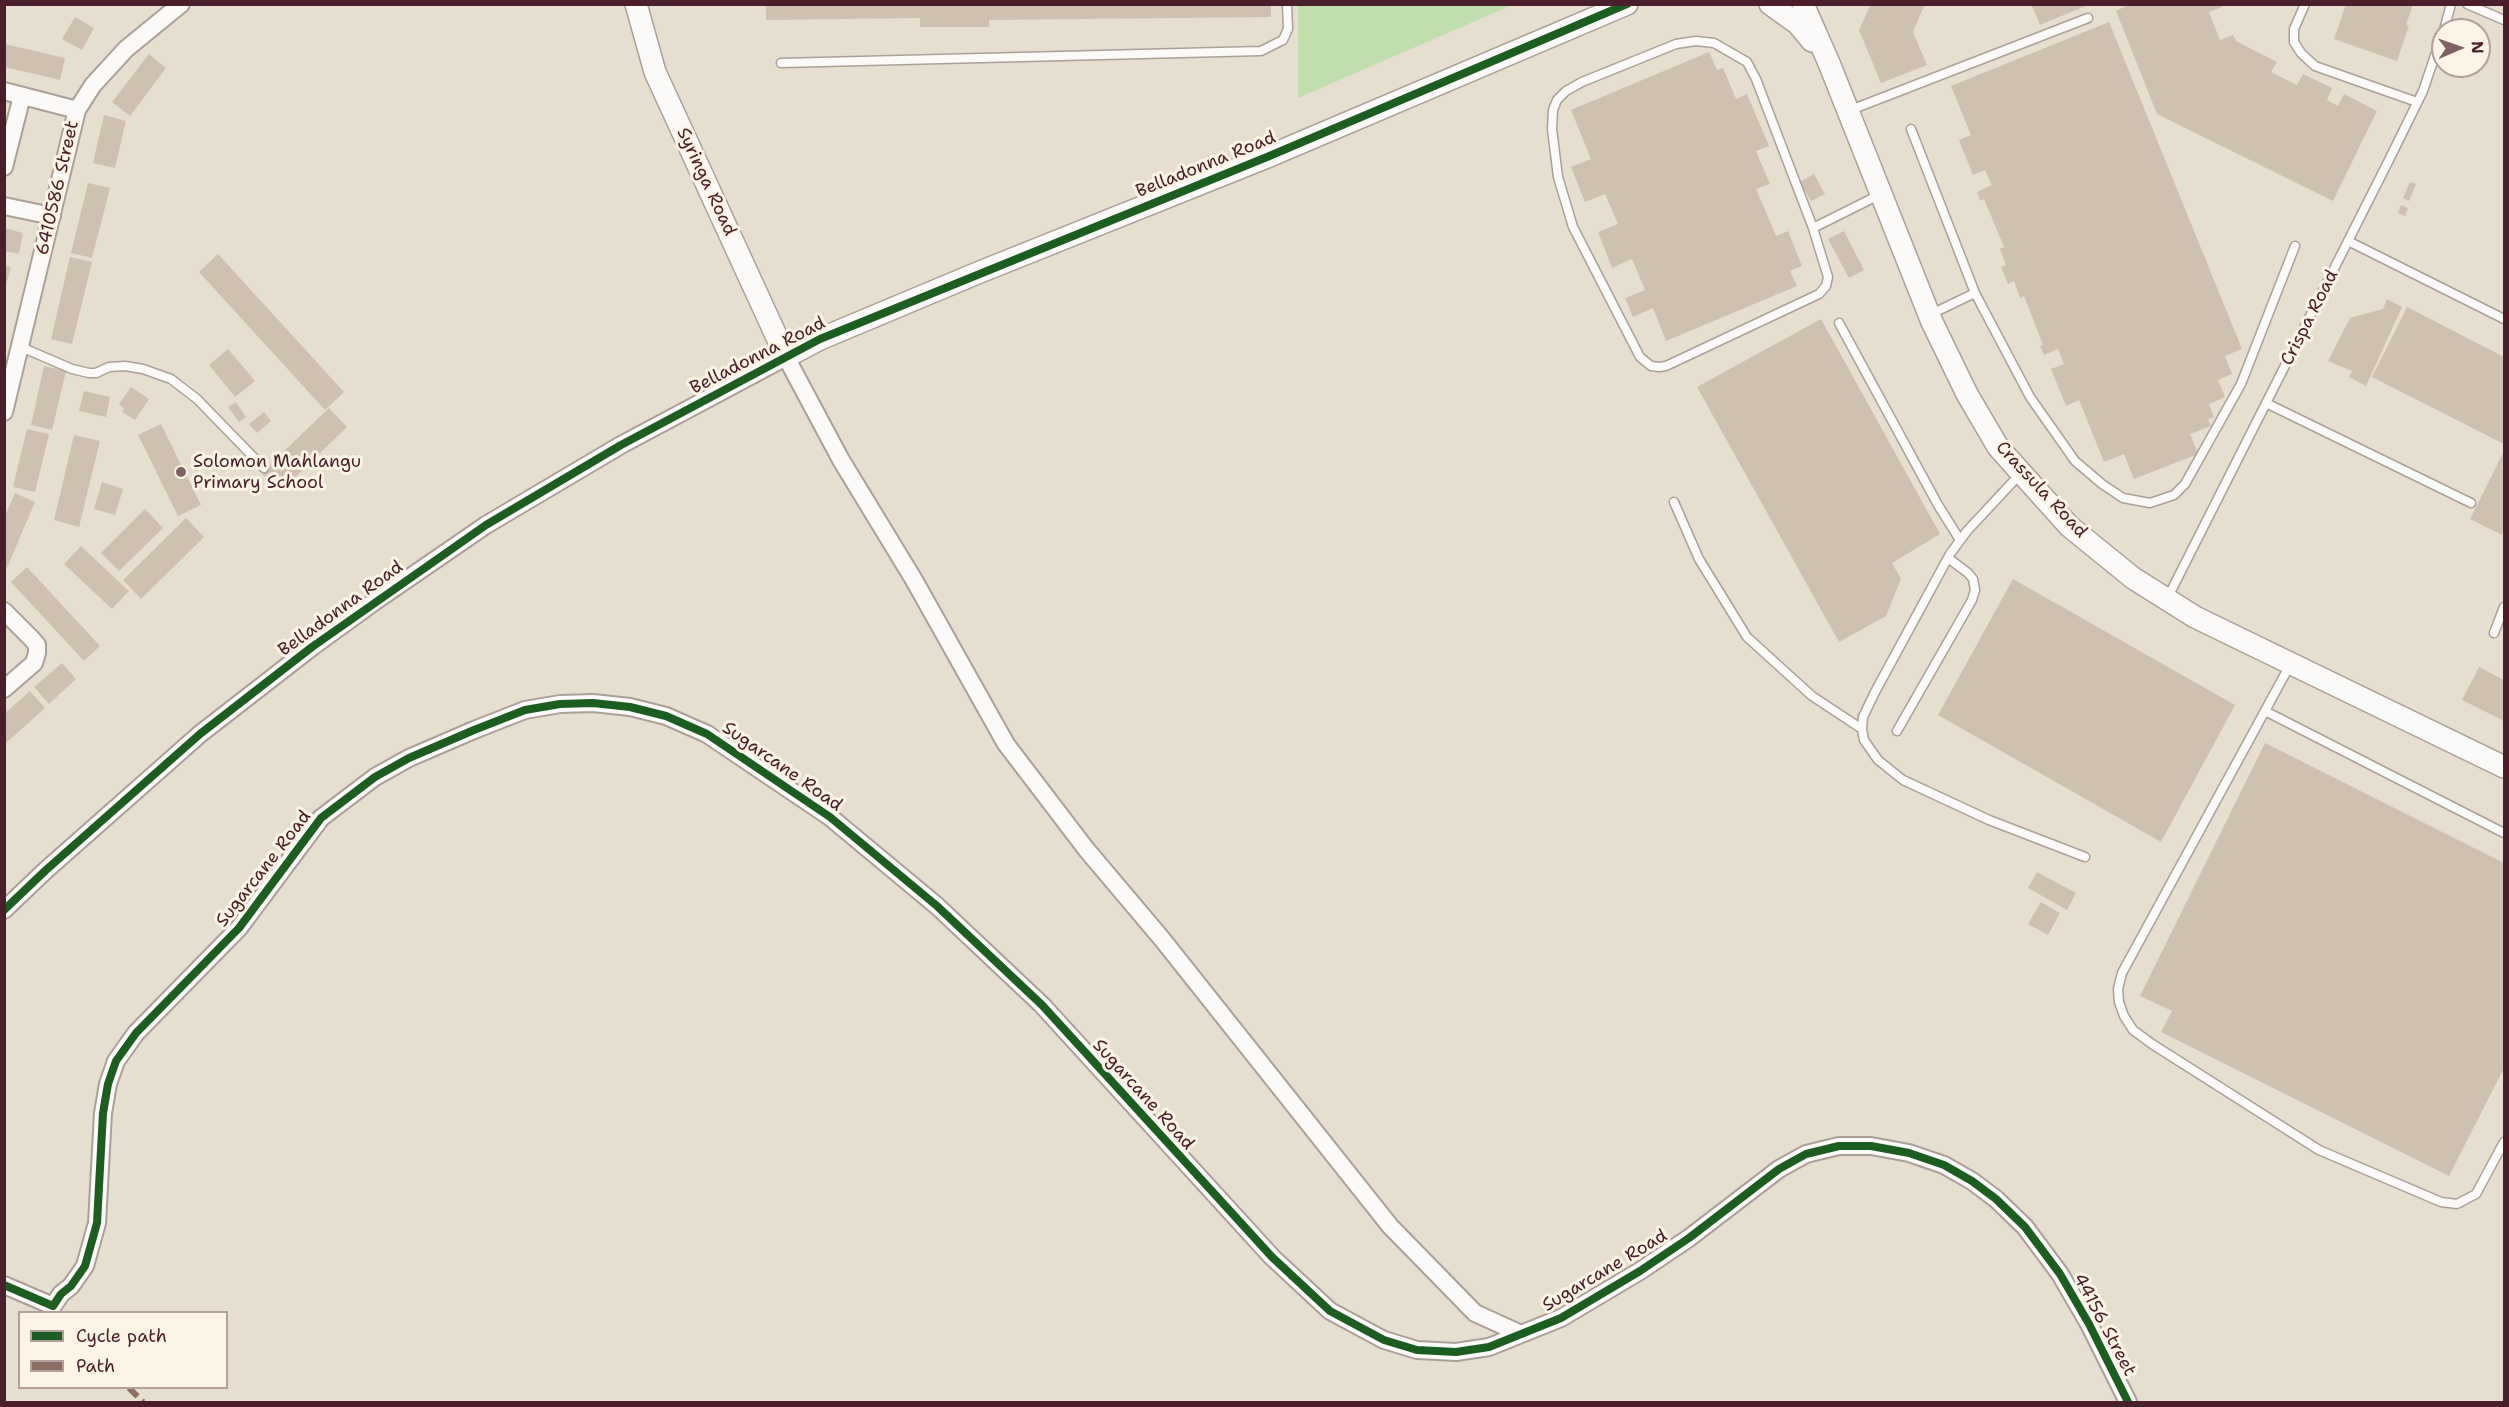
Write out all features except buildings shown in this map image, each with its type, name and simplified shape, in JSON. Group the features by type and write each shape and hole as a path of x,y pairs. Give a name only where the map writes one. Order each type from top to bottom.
{"street":[{"name":"6410586 Street","path":"4,412 77,110 93,85 126,49 181,4"},
{"name":"Syringa Road","path":"636,4 655,72 786,357"},
{"name":"Belladonna Road","path":"4,910 46,870 201,734 312,647 486,525 621,446 820,339 1267,157 1628,4"},
{"path":"1770,4 1798,24 1829,63"},
{"name":"Crassula Road","path":"1803,4 1829,63 1929,315 1967,394 1998,447 2069,526 2133,578 2195,616 2291,665 2505,767"},
{"path":"1817,4 1820,44"},
{"path":"4,91 77,110"},
{"path":"4,167 22,96"},
{"path":"4,206 52,216"},
{"path":"786,357 841,460 914,580 1006,744 1086,849 1162,939 1390,1226 1474,1313 1519,1334"},
{"path":"4,611 37,645 38,652 34,663 4,689"},
{"name":"Sugarcane Road","path":"4,1285 53,1306 85,1266 97,1223 103,1113 108,1084 116,1061 136,1033 239,928 321,818 375,777 409,758 525,710 593,703 630,707 666,716 707,734 839,825 937,906 1041,1005 1272,1257 1330,1311 1384,1340 1417,1350 1456,1352 1489,1347 1561,1318 1640,1271 1689,1238"},
{"name":"44156 Street","path":"1689,1238 1779,1169 1806,1154 1839,1146 1871,1146 1909,1153 1944,1165 1972,1181 1996,1199 2025,1227 2060,1274 2089,1324 2128,1402"}],"lane":[{"path":"782,63 1261,51 1283,40 1288,29 1287,4"},
{"path":"2305,4 2294,29 2294,42 2301,53 2315,66 2417,102"},
{"path":"2467,4 2505,20"},
{"path":"1848,111 2088,18"},
{"path":"1696,41 1714,43 1747,62 1756,79 1813,228 1828,277 1826,286 1820,294 1666,366 1651,366 1640,357 1573,227 1558,177 1553,139 1553,110 1557,100 1566,91 1582,82 1676,44 1696,41"},
{"name":"Crispa Road","path":"2167,599 2417,102 2431,64"},
{"path":"1911,129 1975,293 2030,397 2075,461 2123,498 2150,503 2174,495 2185,484 2241,384 2295,246"},
{"path":"1813,228 1881,194"},
{"path":"2348,241 2505,319"},
{"path":"1929,315 1975,293"},
{"path":"1839,323 1938,505 1960,540"},
{"path":"21,347 72,369 89,373 96,373 109,367 125,366 143,369 171,379 197,399 264,468"},
{"path":"2266,404 2471,503"},
{"path":"2021,473 1960,540 1948,558 1875,692 1863,717 1862,729 1864,740 1878,760 1904,780 1989,820 2085,857"},
{"path":"1674,502 1699,559 1748,637 1812,696 1862,729"},
{"path":"1898,731 1972,600 1975,590 1973,579 1968,573 1948,558"},
{"path":"2494,633 2505,607"},
{"path":"2291,665 2122,973 2118,996 2124,1016 2133,1030 2152,1044 2319,1150 2441,1202 2457,1204 2476,1194 2505,1142"},
{"path":"2265,711 2505,833"}],"green space":[{"path":"1298,4 1512,4 1512,5 1298,98"}],"marked path":[{"path":"130,1389 143,1402"}],"cycle path":[{"path":"4,910 200,734 312,647 486,525 621,445 820,339 1267,157 1627,4"},
{"path":"4,1285 53,1306 85,1266 97,1223 103,1113 108,1084 116,1061 136,1033 239,928 321,818 375,777 409,758 474,730 525,710 560,704 593,703 630,707 666,716 707,734 830,817 937,906 1042,1005 1272,1257 1330,1311 1384,1340 1417,1350 1456,1352 1489,1347 1561,1318 1640,1271 1689,1238 1779,1169 1806,1154 1839,1146 1871,1146 1909,1153 1944,1165 1972,1181 1996,1199 2025,1227 2060,1274 2089,1324 2128,1402"}],"place":[{"name":"Solomon Mahlangu Primary School","path":"181,472"}]}
